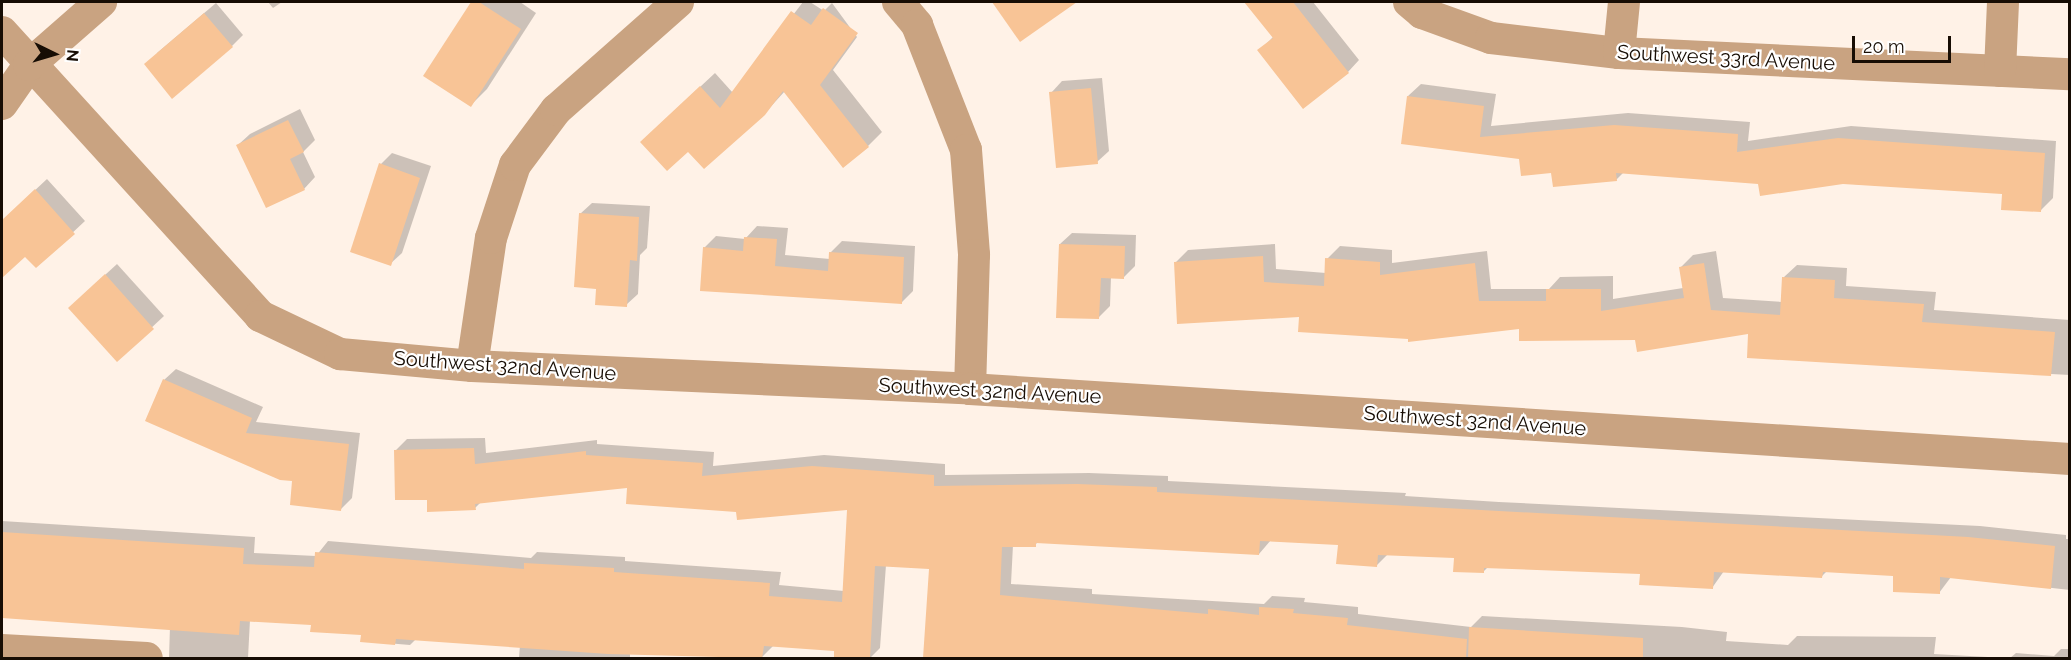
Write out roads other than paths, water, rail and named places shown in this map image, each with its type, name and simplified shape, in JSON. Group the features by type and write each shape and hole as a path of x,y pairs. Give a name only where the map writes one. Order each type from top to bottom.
{"street":[{"path":"2,104 15,67 101,2"},
{"path":"472,366 491,238 515,165 555,110 678,2"},
{"path":"898,2 917,25 966,150 975,255 970,389"},
{"path":"1619,53 1624,2"},
{"path":"2000,71 2003,2"},
{"name":"Southwest 33rd Avenue","path":"1416,7 1491,38 1619,53 2070,74"},
{"name":"Southwest 32nd Avenue","path":"2,32 15,67 260,316 340,354 472,366 970,389 2070,459"},
{"path":"2,650 147,658"}]}
